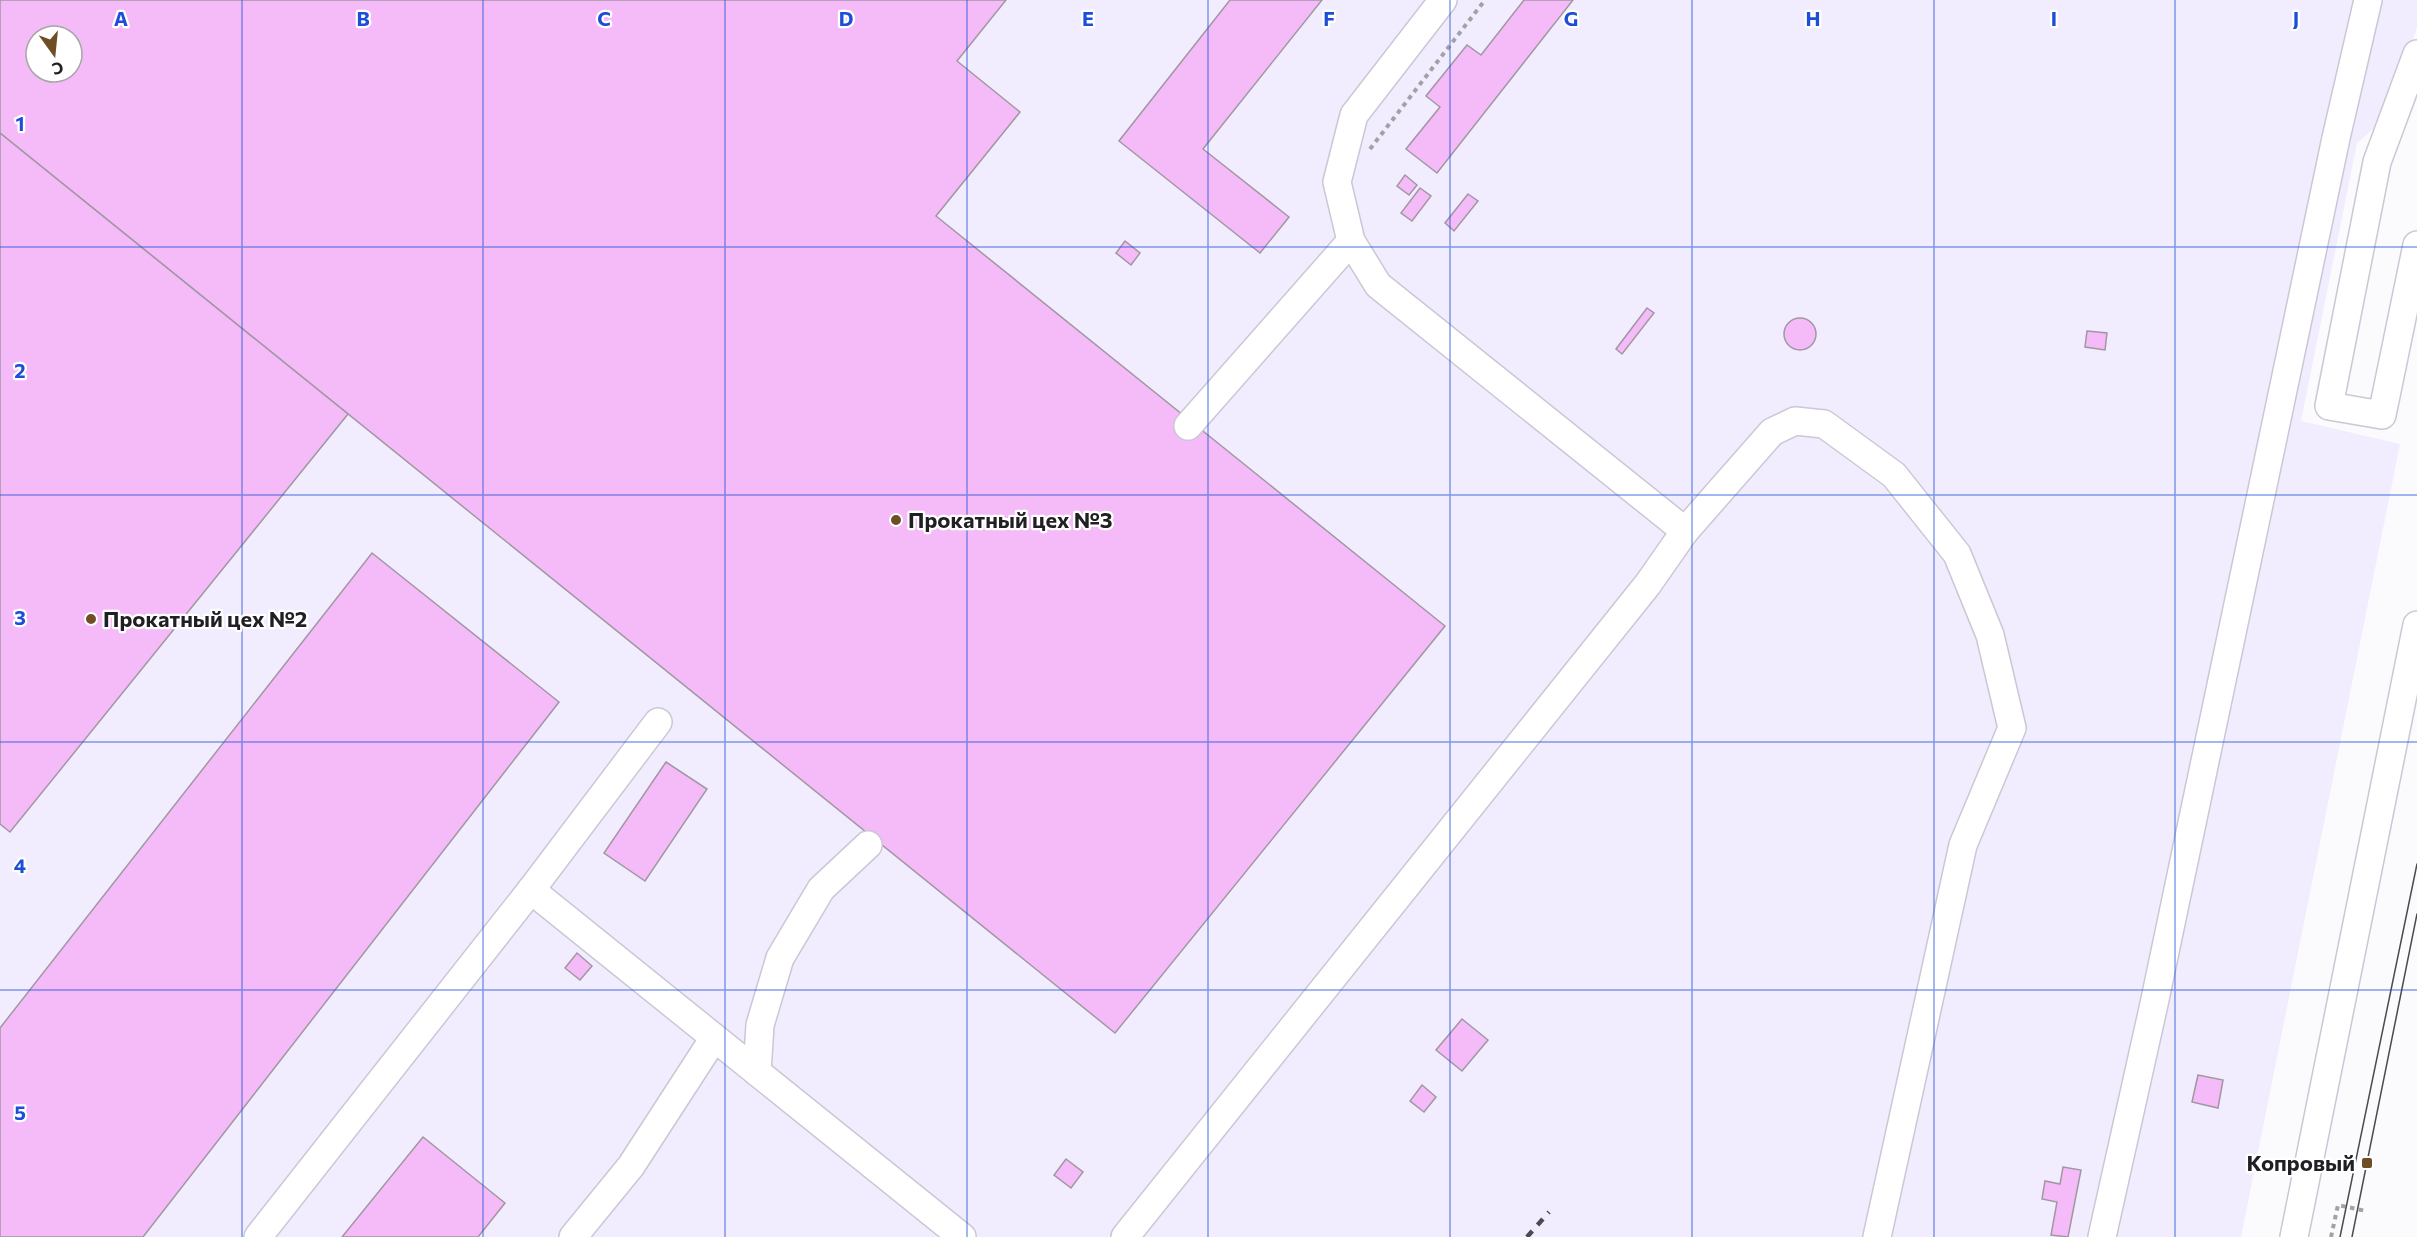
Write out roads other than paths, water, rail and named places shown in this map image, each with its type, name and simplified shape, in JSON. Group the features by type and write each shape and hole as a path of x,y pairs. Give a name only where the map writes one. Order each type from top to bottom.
{"street":[{"path":"1443,0 1354,115 1337,182 1352,241 1378,285 1685,531"},
{"path":"2103,1237 2334,150 2368,0"},
{"path":"2417,54 2377,162 2329,406 2382,416 2417,245"},
{"path":"1188,426 1352,241"},
{"path":"1125,1237 1648,584 1685,531 1772,432 1795,421 1824,424 1894,475 1958,554 1990,635 2012,728 1963,845 1877,1237"},
{"path":"2294,1237 2405,751 2417,625"},
{"path":"258,1237 531,890 658,722"},
{"path":"757,1072 760,1025 780,958 821,889 868,845"},
{"path":"531,890 962,1237"},
{"path":"573,1237 631,1166 714,1038"}],"tram line":[{"path":"2340,1237 2417,864"},
{"path":"2352,1237 2417,914"}],"railway":[{"path":"1527,1237 1549,1212"}],"place":[{"name":"Прокатный цех №3","path":"896,520"},
{"name":"Прокатный цех №2","path":"91,619"},
{"name":"Копровый","path":"2367,1163"}]}
